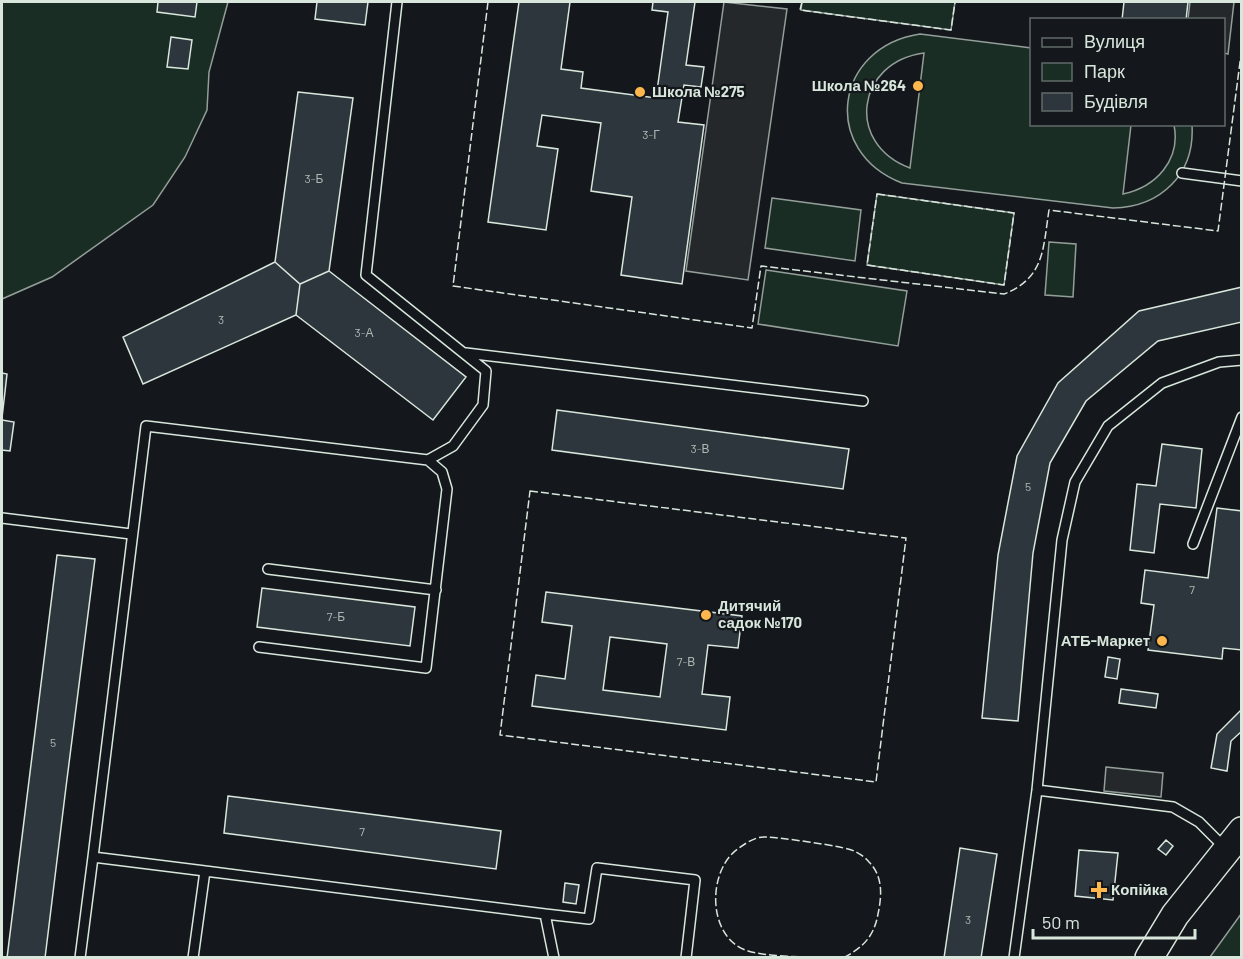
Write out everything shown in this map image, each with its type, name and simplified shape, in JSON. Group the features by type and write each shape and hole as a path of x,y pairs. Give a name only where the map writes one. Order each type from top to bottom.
{"street":[{"path":"1149,957 1175,915 1234,840"}],"lane":[{"path":"397,2 366,275 486,370 483,405 453,446 428,460"},
{"path":"1182,173 1242,181"},
{"path":"464,353 863,401"},
{"path":"1014,957 1037,790 1062,540 1075,482 1108,426 1162,383 1219,362 1242,360"},
{"path":"1193,543 1242,417"},
{"path":"80,957 146,426 428,460 441,472 447,489 426,668 259,647"},
{"path":"2,518 131,534"},
{"path":"268,569 436,590"},
{"path":"1037,790 1173,807 1234,840"},
{"path":"93,857 589,919 597,868 695,880 686,957"},
{"path":"193,957 205,871"},
{"path":"545,914 554,957"}],"green space":[{"path":"2,2 228,2 209,72 207,110 185,157 153,205 52,277 2,299"},
{"path":"802,2 955,2 951,30 801,10"},
{"path":"920,34 1030,48 1030,126 1131,126 1123,194 1146,185 1164,170 1174,150 1174,126 1192,126 1188,158 1181,173 1160,194 1130,206 1113,208 902,183 876,168 858,148 849,125 848,101 855,78 869,58 891,43","holes":["924,53 910,168 889,157 875,141 868,123 867,105 873,87 884,71 901,60"]},
{"path":"877,194 1014,213 1004,285 867,265"},
{"path":"772,198 861,210 855,261 765,248"},
{"path":"1049,242 1076,244 1073,297 1045,295"},
{"path":"766,270 907,291 898,346 758,324"},
{"path":"1241,914 1241,957 1210,957"}],"shaded area":[{"path":"724,2 787,9 748,280 686,271"},
{"path":"1190,2 1234,2 1228,54 1225,53 1225,18 1188,18"},
{"path":"1106,767 1163,773 1161,797 1104,791"}],"building":[{"path":"158,2 197,2 195,17 157,12"},
{"path":"317,2 368,2 365,25 315,19"},
{"path":"519,2 570,2 561,69 583,72 581,88 656,98 668,12 652,10 653,2 695,2 686,65 704,67 701,87 684,85 678,122 704,125 682,284 621,275 632,197 591,191 601,123 542,115 537,146 558,149 546,230 488,222"},
{"path":"1124,2 1188,2 1186,18 1122,18"},
{"path":"171,37 192,40 188,69 167,67"},
{"path":"298,92 353,98 329,271 300,284 275,262"},
{"path":"275,262 300,284 296,315 143,384 123,337"},
{"path":"329,271 466,377 433,420 296,315 300,284"},
{"path":"1242,287 1242,322 1158,341 1086,401 1050,463 1033,553 1018,721 982,718 998,555 1017,456 1058,383 1139,311"},
{"path":"2,373 7,374 2,418"},
{"path":"557,410 849,449 843,489 552,450"},
{"path":"2,420 14,422 10,451 2,450"},
{"path":"1162,444 1202,449 1196,508 1160,504 1154,553 1130,550 1137,484 1156,486"},
{"path":"1217,508 1242,511 1242,650 1223,648 1222,659 1148,650 1154,605 1141,603 1145,570 1208,578"},
{"path":"57,555 95,559 45,958 7,958"},
{"path":"262,588 415,607 410,646 257,627"},
{"path":"546,592 742,616 738,648 708,645 702,694 730,697 726,730 532,706 536,675 565,679 572,626 542,622","holes":["610,637 667,644 660,697 603,690"]},
{"path":"1108,657 1120,659 1117,679 1105,677"},
{"path":"1121,689 1158,694 1156,708 1119,703"},
{"path":"1242,709 1242,731 1231,741 1227,771 1211,768 1217,734"},
{"path":"228,796 501,831 496,869 224,833"},
{"path":"1166,840 1173,846 1166,855 1158,849"},
{"path":"960,848 997,854 981,958 944,958"},
{"path":"1079,850 1118,853 1113,900 1075,896"},
{"path":"565,883 579,885 576,904 563,902"}],"fence":[{"path":"488,2 453,286 752,328 761,266 1004,294 1017,287 1035,270 1043,249 1049,210 1218,231 1242,47"},
{"path":"802,2 800,10 951,30 955,2"},
{"path":"877,194 1014,213 1004,285 867,265 877,194"},
{"path":"530,491 906,538 876,782 500,735 530,491"},
{"path":"821,958 748,951 734,944 724,932 718,918 717,886 728,858 739,848 757,838 771,837 848,849 868,860 877,873 880,886 876,922 867,940 857,950 843,958"}],"place":[{"name":"Школа №264","path":"918,86"},
{"name":"Школа №275","path":"640,92"},
{"name":"Дитячий садок №170","path":"706,615"},
{"name":"АТБ-Маркет","path":"1162,641"},
{"name":"Копійка","path":"1099,890"}]}
